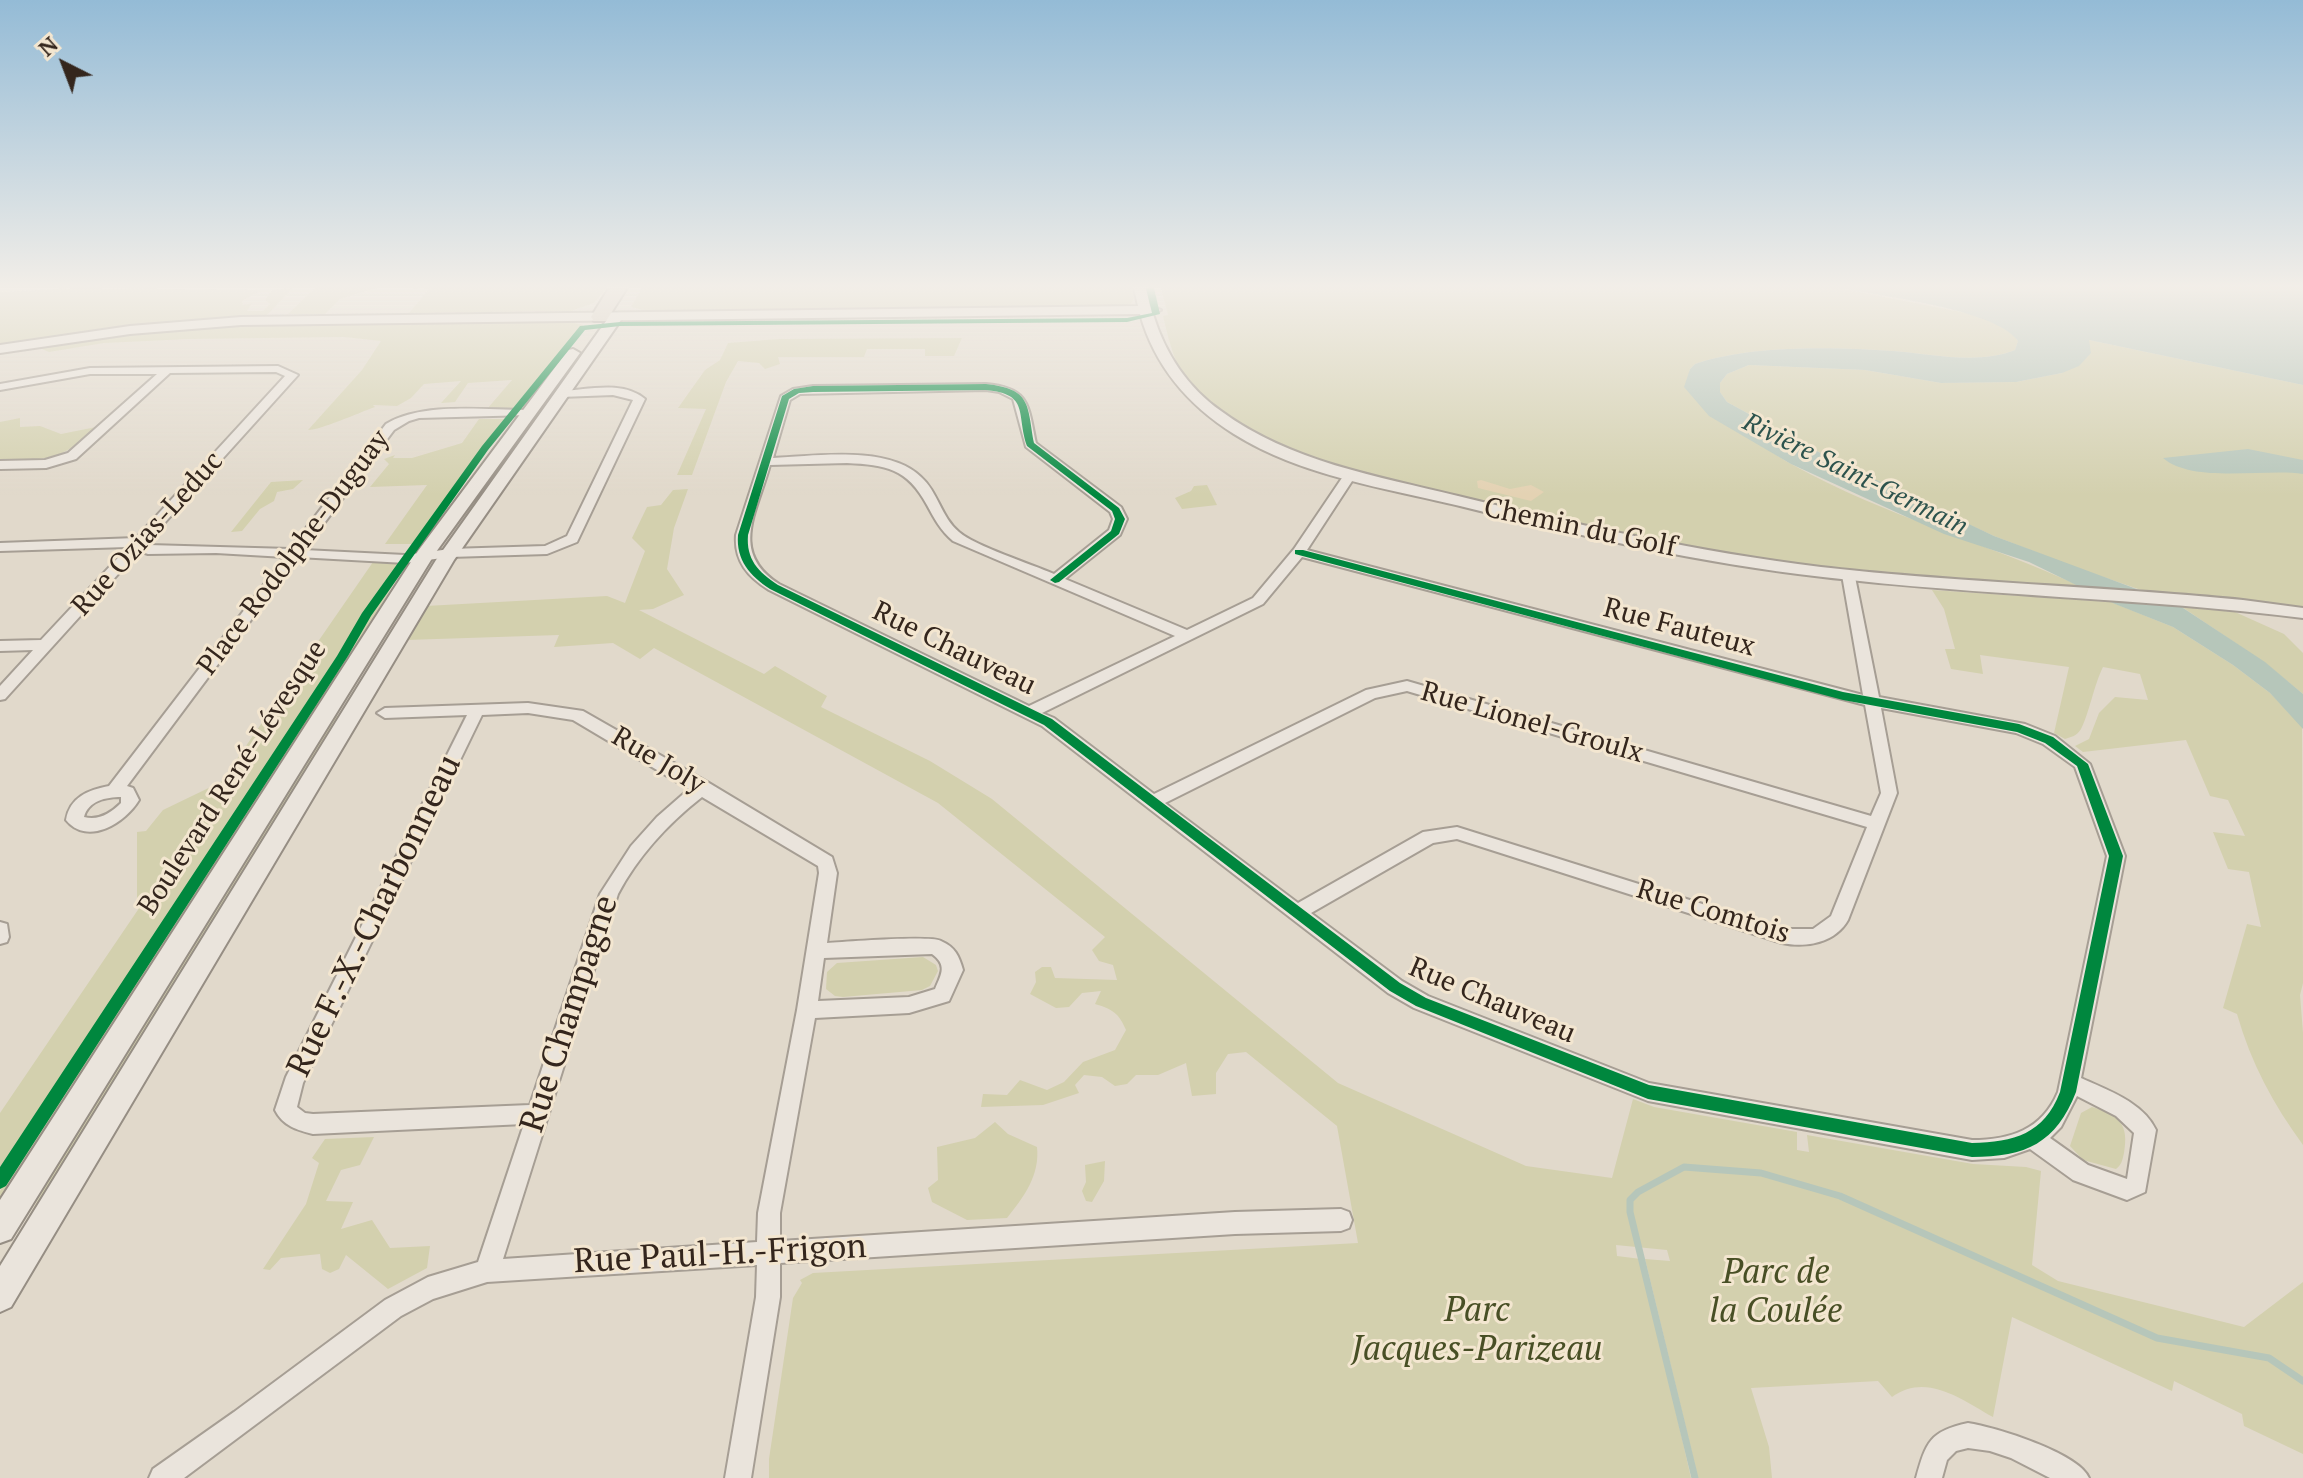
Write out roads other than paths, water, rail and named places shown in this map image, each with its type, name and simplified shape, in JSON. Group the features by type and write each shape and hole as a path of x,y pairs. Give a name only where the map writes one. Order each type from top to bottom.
{"main road":[{"name":"Boulevard René-Lévesque","path":"0,1228 425,554 526,413 574,357"},
{"path":"0,1296 450,553 584,357"}],"street":[{"name":"Chemin du Golf","path":"1166,357 1176,378 1220,419 1283,452 1350,475 1638,543 1849,575 2213,603 2303,613"},
{"name":"Rue Ozias-Leduc","path":"0,695 289,380 290,372 278,369 166,371"},
{"path":"0,387 83,372 166,371"},
{"path":"0,465 46,464 72,456 166,371"},
{"name":"Rue Chauveau","path":"1055,580 1115,532 1120,519 1116,510 1030,444 1023,401 1014,392 992,387 797,391 784,400 742,546 746,562 756,574 774,587 1048,722 1408,996 1648,1092 1972,1150 2006,1149 2033,1139"},
{"path":"0,547 138,544 148,550 255,546 346,551 396,559 425,554 547,550 572,539 639,399 635,395 621,393 561,394"},
{"name":"Place Rodolphe-Duguay","path":"114,791 386,430 398,420 419,415 526,413"},
{"path":"766,462 864,460 899,468 920,482 953,535 1186,635"},
{"path":"1030,712 1258,601 1299,552 1350,475"},
{"name":"Rue Fauteux","path":"1299,552 1874,704 2019,728 2049,740 2074,756 2084,768 2117,862 2070,1082"},
{"name":"Rue Comtois","path":"1298,911 1429,837 1457,833 1772,933 1802,939 1828,931 1839,920 1890,788 1849,575"},
{"path":"0,646 46,645"},
{"name":"Rue Lionel-Groulx","path":"1154,801 1371,694 1407,686 1878,824"},
{"name":"Rue Joly","path":"385,713 542,708 577,715 826,862 828,873 807,1010 769,1213 768,1297 738,1478"},
{"name":"Rue F.-X.-Charbonneau","path":"477,710 293,1083 286,1110 299,1121 313,1124 537,1114"},
{"name":"Rue Champagne","path":"487,1271 613,883 625,865 664,823 703,787"},
{"path":"0,929 0,937"},
{"path":"807,1010 919,1004 942,995 953,970 949,956 935,946 816,951"},
{"path":"2070,1082 2123,1109 2145,1130 2137,1185 2127,1190 2081,1173 2033,1139 2059,1116 2070,1082"},
{"name":"Rue Paul-H.-Frigon","path":"162,1478 232,1430 393,1308 428,1289 487,1271 1235,1223 1341,1220"},
{"path":"1930,1470 1946,1441 1957,1437 1982,1436 2013,1445 2076,1478"}],"water":[{"name":"Rivière Saint-Germain","path":"1722,357 2087,357 2079,366 2062,373 2016,382 1941,383 1865,370 1749,365 1727,374 1720,383 1720,392 1727,402 1826,456 1994,536 2177,604 2265,662 2303,694 2303,729 2270,693 2173,627 2115,604 2029,562 1944,534 1791,464 1709,416 1684,387 1695,364"},
{"path":"2170,357 2303,357 2303,385"},
{"path":"2248,449 2303,460 2303,474 2192,471 2163,458"}],"waterway":[{"path":"1695,1478 1630,1212 1630,1200 1638,1192 1684,1167 1761,1173 1840,1196 2157,1338 2269,1358 2303,1381"}],"park label":[{"name":"Parc de la Coulée","path":"1776,1292"},
{"name":"Parc Jacques-Parizeau","path":"1477,1330"}]}
